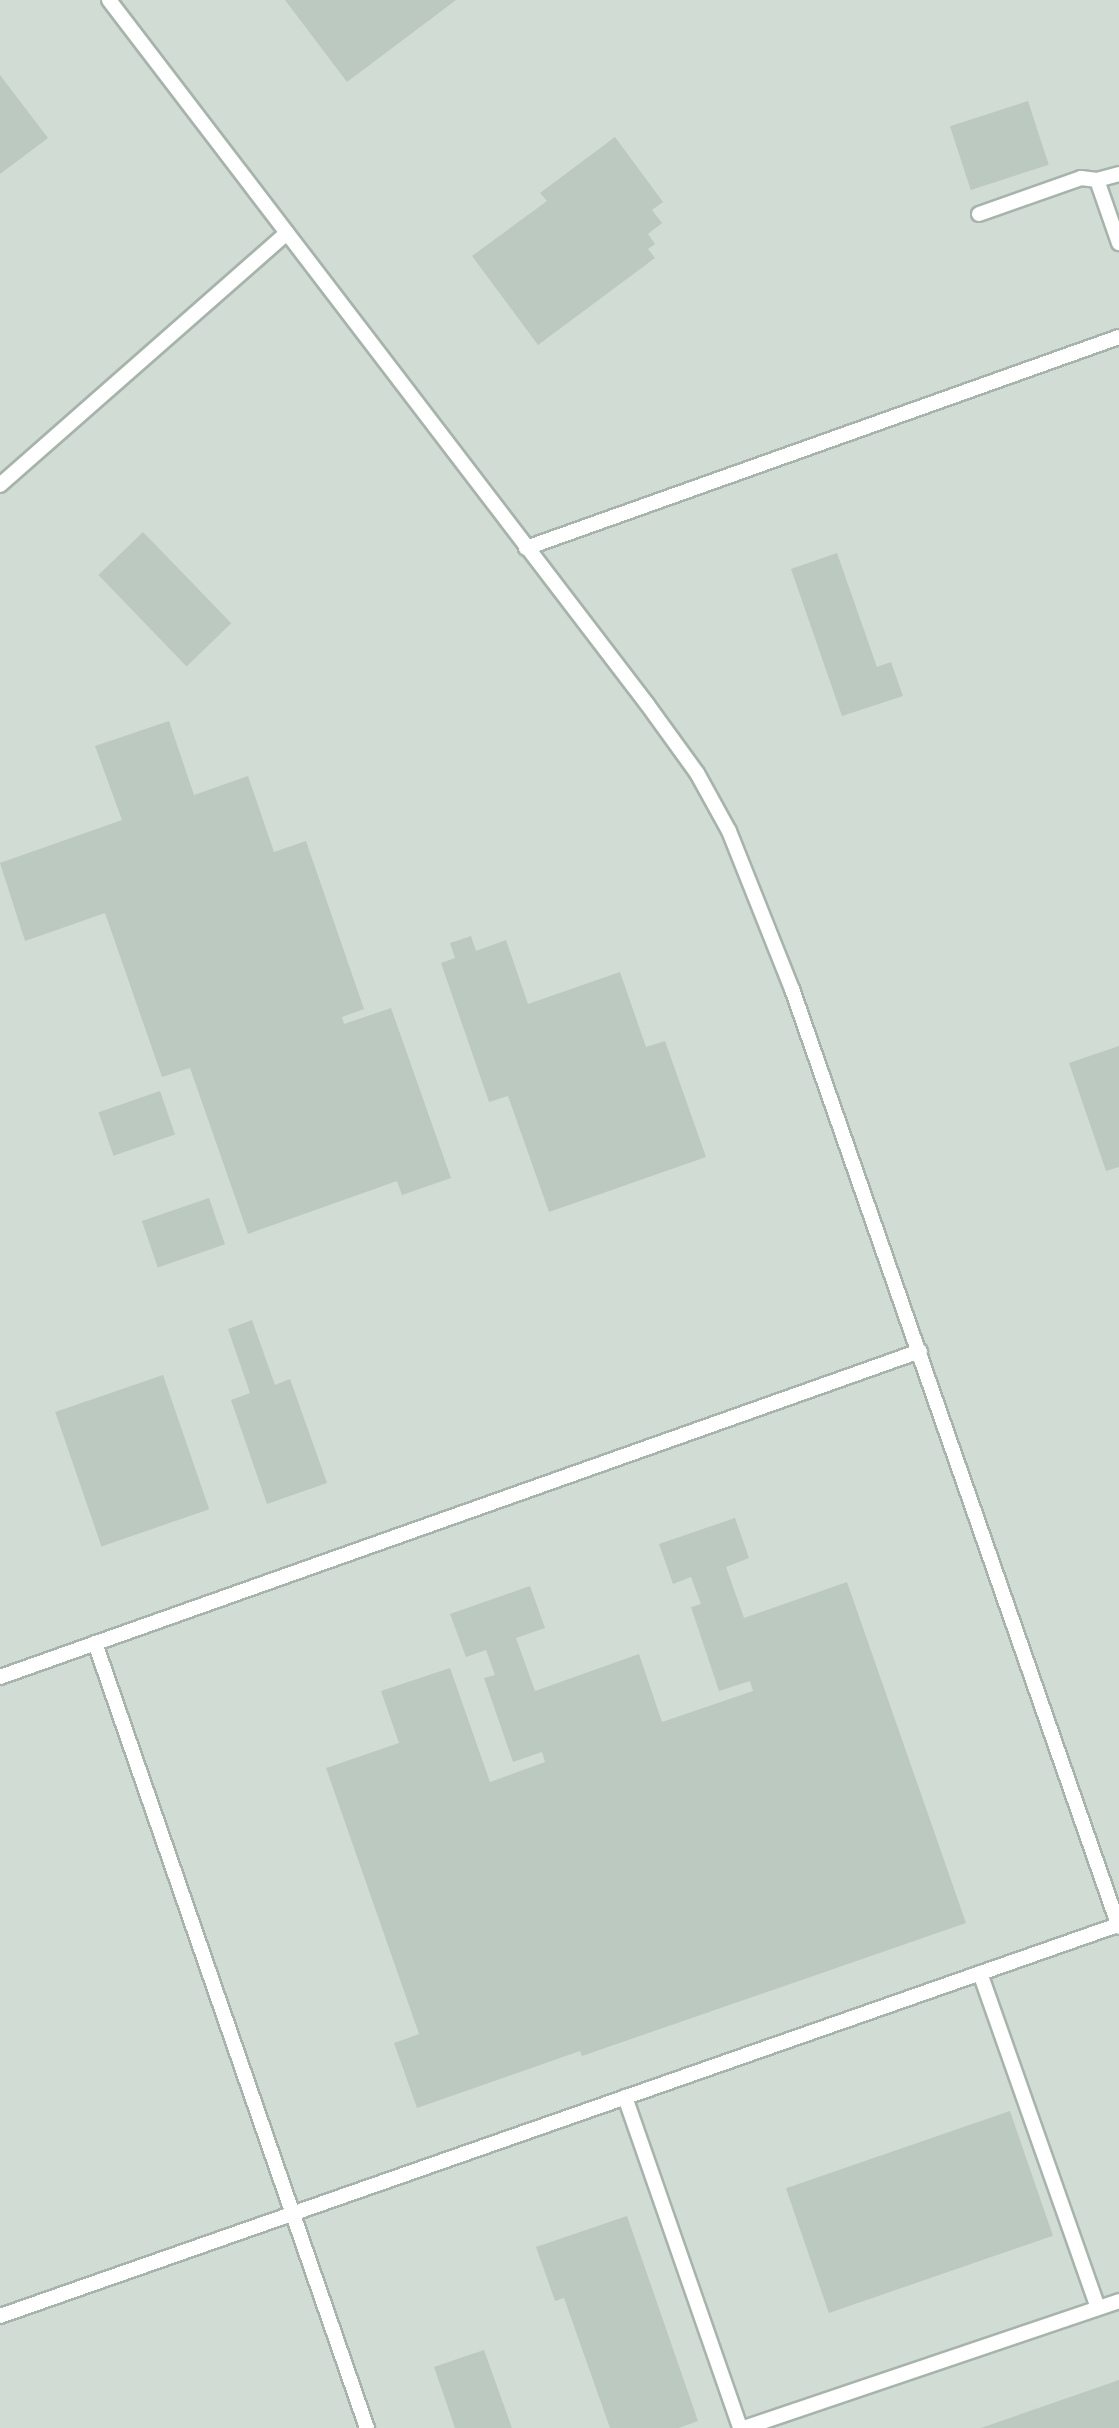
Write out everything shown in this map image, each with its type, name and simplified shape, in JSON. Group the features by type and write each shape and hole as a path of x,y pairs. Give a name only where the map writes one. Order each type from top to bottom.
{"lane":[{"path":"0,2316 1119,1926 792,989 729,831 697,773 109,0"},
{"path":"979,214 1081,178 1097,180 1119,174"},
{"path":"1097,180 1119,243"},
{"path":"0,485 287,233"},
{"path":"526,548 1119,337"},
{"path":"0,1677 920,1351"},
{"path":"95,1643 367,2428"},
{"path":"980,1973 1098,2308"},
{"path":"625,2097 742,2428 1119,2301"}],"shaded area":[{"path":"0,0 1119,0 1119,2428 0,2428"}],"building":[{"path":"285,0 456,0 347,82"},
{"path":"0,75 48,138 0,174"},
{"path":"1028,101 1049,165 971,190 950,126"},
{"path":"615,137 663,202 652,210 662,223 648,234 655,244 648,249 655,258 538,345 472,256 547,201 540,193"},
{"path":"143,532 231,623 187,666 98,575"},
{"path":"837,553 877,667 891,662 903,696 842,716 791,569"},
{"path":"169,721 194,795 248,776 274,852 306,841 364,1009 342,1017 344,1024 391,1008 451,1178 402,1195 397,1181 248,1234 190,1068 162,1077 105,913 25,941 0,863 122,820 95,746"},
{"path":"471,936 476,951 506,940 528,1004 620,972 646,1047 665,1041 706,1157 549,1212 508,1096 489,1102 441,963 455,958 450,943"},
{"path":"1119,1046 1119,1167 1106,1171 1069,1063"},
{"path":"160,1091 175,1134 114,1156 99,1112"},
{"path":"209,1198 225,1244 158,1267 142,1221"},
{"path":"252,1320 275,1385 290,1379 327,1483 267,1504 231,1400 250,1393 228,1329"},
{"path":"163,1375 209,1509 101,1546 55,1412"},
{"path":"735,1518 749,1558 726,1567 744,1618 847,1582 966,1923 582,2056 580,2051 417,2108 394,2043 419,2034 326,1768 399,1743 381,1691 450,1668 490,1782 545,1762 542,1752 513,1762 484,1678 495,1675 486,1650 466,1657 450,1614 530,1586 545,1628 516,1638 535,1691 639,1654 662,1722 753,1691 750,1681 719,1691 691,1607 701,1604 691,1577 673,1584 659,1544"},
{"path":"1010,2111 1053,2236 829,2313 786,2188"},
{"path":"627,2216 698,2421 679,2428 610,2428 564,2298 555,2301 536,2247"},
{"path":"484,2350 512,2428 455,2428 434,2367"},
{"path":"1119,2380 1119,2428 981,2428"}]}
